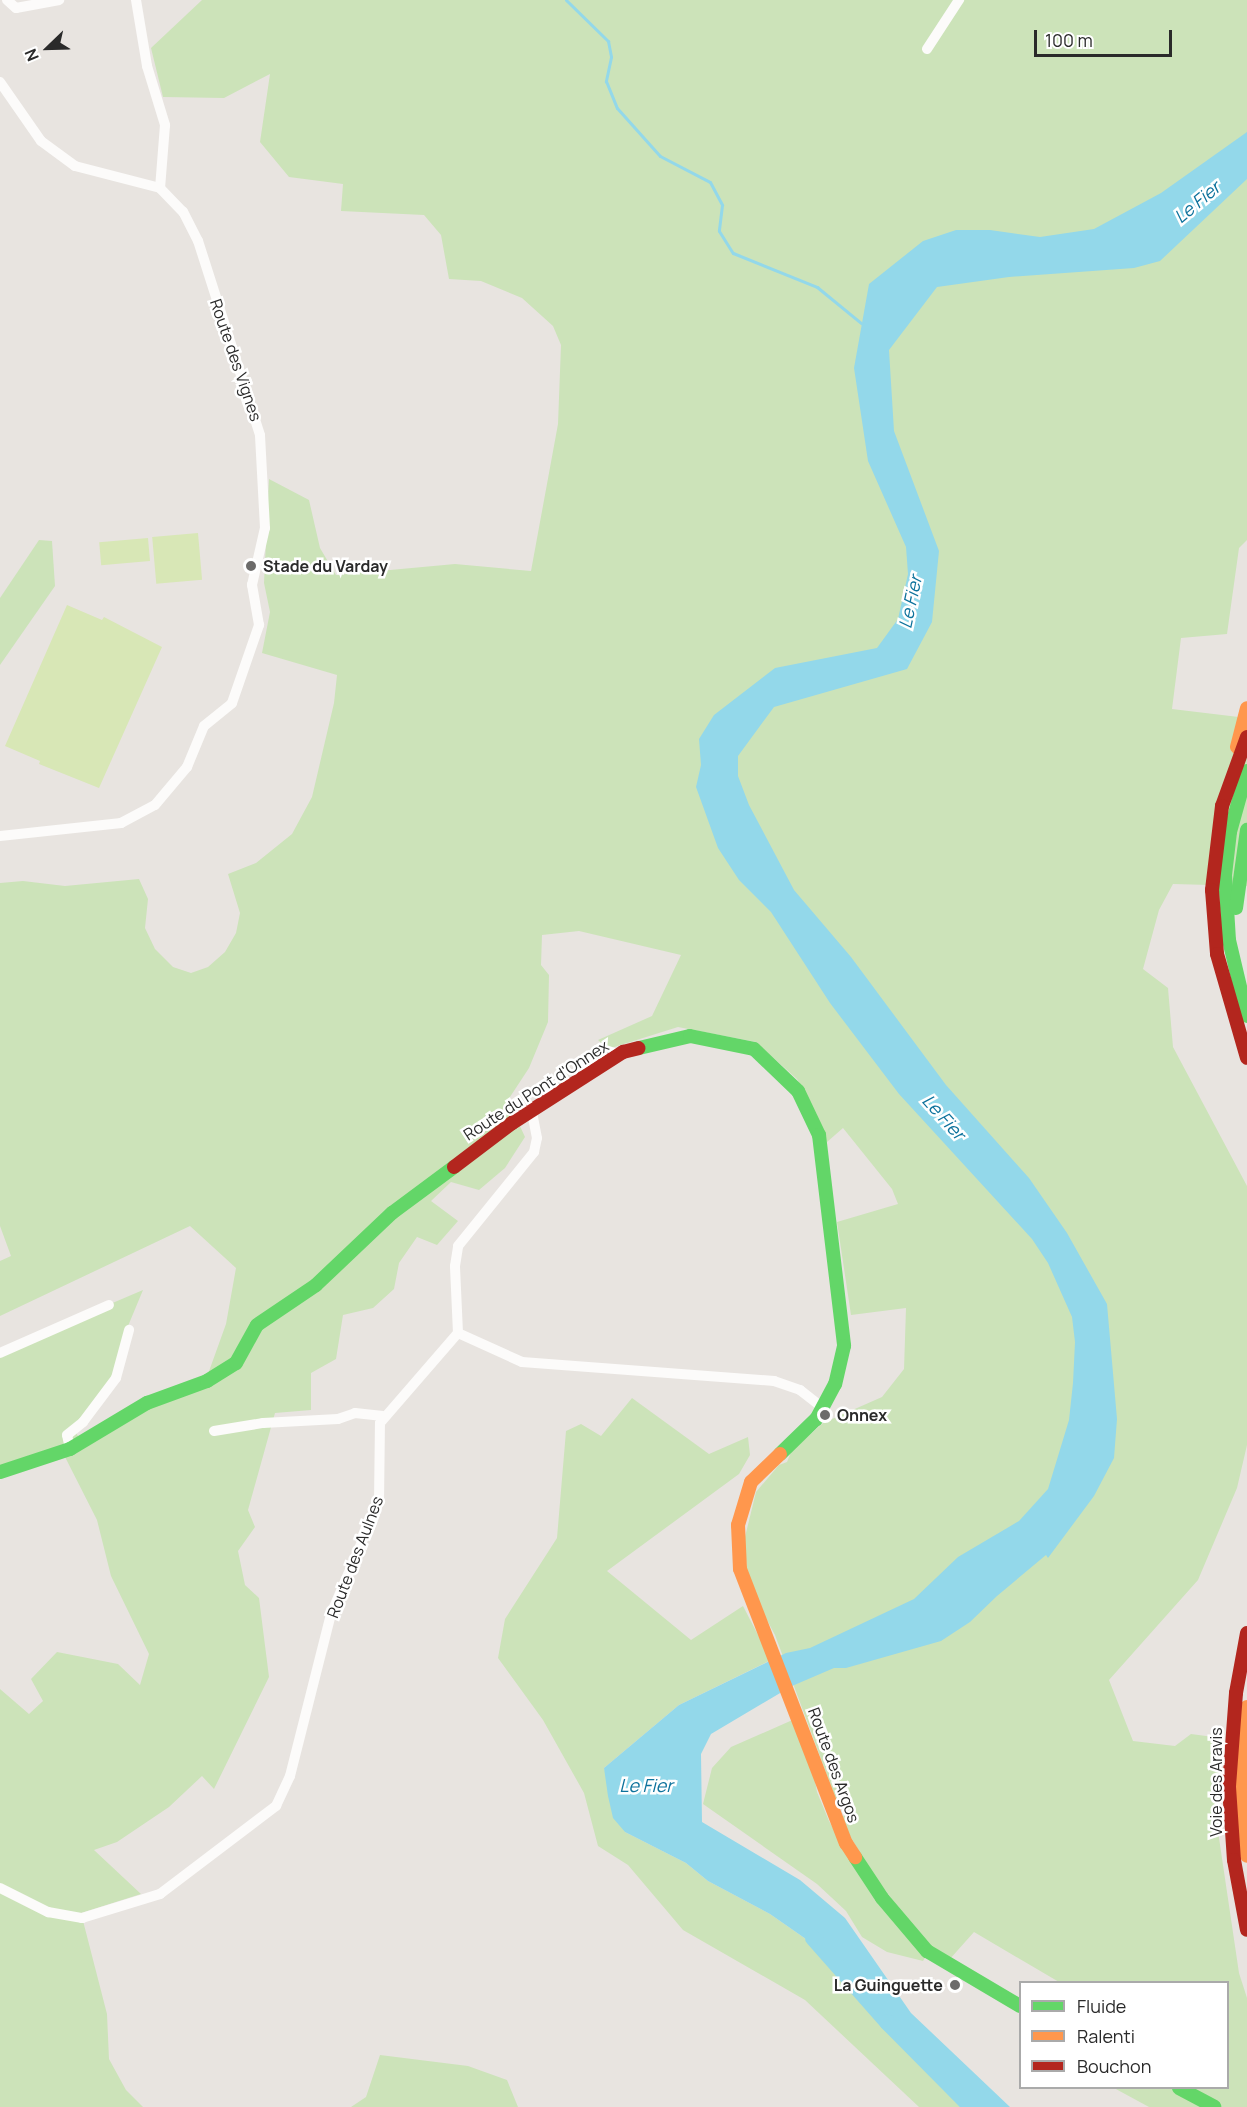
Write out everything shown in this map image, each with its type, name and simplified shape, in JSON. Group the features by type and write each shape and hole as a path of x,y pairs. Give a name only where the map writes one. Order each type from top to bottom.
{"main road":[{"path":"1247,708 1216,836 1213,918 1228,999 1247,1058"},
{"path":"1228,786 1247,738"},
{"path":"1245,1011 1228,940 1225,875 1230,832 1247,771"},
{"path":"1245,1011 1236,907 1247,830"},
{"name":"Route du Pont d'Onnex","path":"0,1472 70,1449 147,1403 207,1381 236,1363 257,1325 316,1285 392,1213 460,1161 623,1052 660,1040 690,1036 724,1041 753,1049 798,1091 819,1135 829,1192 844,1346 835,1384 823,1408 751,1482 743,1501 737,1537 740,1569 768,1640"},
{"name":"Voie des Aravis","path":"1247,1633 1236,1693 1229,1787 1234,1860 1247,1930"},
{"name":"Route des Argos","path":"768,1640 795,1705 834,1820 882,1898 927,1951 1019,2005"},
{"name":"Voie des Aravis","path":"1247,1707 1242,1790 1247,1856"},
{"path":"1181,2089 1214,2107"}],"street":[{"path":"7,0 16,8 59,0"},
{"path":"0,82 41,141 75,166 160,188 165,125 147,66 136,0"},
{"path":"927,49 959,0"},
{"name":"Route des Vignes","path":"0,836 114,824 133,819 155,805 187,767 204,726 232,703 259,625 252,585 265,528 261,435 198,242 183,212 160,188"},
{"path":"214,1431 263,1423 338,1419 355,1413 383,1416 458,1333 455,1266 458,1246 534,1152 537,1138 532,1113"},
{"path":"0,1353 109,1305"},
{"path":"70,1449 67,1435 83,1422 116,1378 129,1330"},
{"path":"458,1333 522,1362 774,1381 800,1390 823,1408"},
{"name":"Route des Aulnes","path":"0,1888 48,1912 77,1919 160,1894 276,1806 290,1776 331,1614 379,1502 378,1446 383,1416"}],"green space":[{"path":"202,0 1247,0 1247,540 1239,548 1227,634 1181,638 1172,709 1247,718 1247,886 1173,884 1159,910 1143,969 1168,988 1173,1047 1247,1186 1247,1445 1237,1488 1198,1580 1109,1680 1133,1741 1175,1746 1191,1734 1221,1738 1219,1838 1239,1973 1247,1998 1247,2107 1149,2107 1116,2089 1229,2089 1229,1981 1057,1981 974,1932 949,1960 922,1939 873,1874 839,1818 848,1814 837,1802 775,1635 761,1609 747,1569 744,1541 756,1492 779,1465 787,1462 791,1452 823,1423 882,1397 904,1369 906,1308 851,1315 837,1222 898,1204 892,1189 843,1128 827,1142 816,1113 797,1079 756,1042 678,1027 608,1049 598,1040 652,1016 681,955 579,931 542,935 541,965 549,975 548,1022 529,1068 508,1100 525,1137 505,1168 479,1190 451,1182 431,1201 458,1221 437,1245 417,1237 399,1263 394,1289 373,1308 343,1315 336,1359 311,1373 311,1410 275,1413 248,1510 255,1527 238,1551 245,1585 259,1598 269,1677 214,1789 202,1776 169,1807 117,1842 94,1850 141,1894 81,1913 107,2014 109,2059 126,2090 143,2107 0,2107 0,1689 29,1714 43,1701 31,1679 57,1652 118,1664 140,1685 149,1654 111,1576 97,1520 63,1453 0,1472 0,1351 143,1290 123,1338 119,1369 76,1432 81,1443 208,1374 226,1324 236,1268 190,1226 0,1316 0,1261 11,1256 0,1226 0,883 23,881 65,886 139,879 148,899 145,928 155,949 173,967 191,973 208,967 225,952 236,933 240,913 228,874 256,863 292,834 312,797 334,703 337,675 262,653 270,612 264,583 269,479 309,500 320,548 336,575 455,564 531,571 558,424 561,345 553,326 522,298 481,281 449,279 441,235 424,215 341,211 343,184 289,177 260,142 270,74 224,98 163,97 151,48"},
{"path":"198,533 202,580 156,584 152,537"},
{"path":"148,538 150,561 101,565 99,542"},
{"path":"39,540 52,541 55,586 0,665 0,598"},
{"path":"67,605 102,620 104,617 162,647 99,788 39,764 40,761 5,746"},
{"path":"632,1398 709,1454 748,1437 750,1455 739,1474 607,1571 691,1640 743,1606 771,1660 679,1705 604,1768 625,1832 686,1863 708,1881 770,1914 836,1960 888,2021 971,2107 919,2107 805,2000 683,1930 628,1865 598,1846 584,1793 543,1720 498,1658 505,1619 557,1538 566,1431 581,1424 601,1436"},
{"path":"797,1718 811,1759 817,1792 829,1821 851,1861 926,1956 923,1961 887,1952 862,1937 846,1911 817,1884 703,1804 712,1768 731,1747"},
{"path":"380,2055 468,2066 507,2080 518,2107 351,2107 366,2097"}],"water":[{"path":"1247,132 1247,179 1160,261 1134,268 1009,277 937,287 889,350 894,431 939,551 932,622 907,669 774,707 738,756 738,776 749,805 794,890 851,957 946,1085 1029,1178 1067,1233 1107,1304 1117,1419 1114,1458 1094,1496 1048,1558 1046,1555 970,1622 941,1641 846,1668 834,1668 792,1686 711,1734 701,1754 702,1822 800,1880 845,1918 911,2013 1010,2107 971,2107 888,2021 836,1960 770,1914 708,1881 686,1863 625,1832 613,1818 608,1796 604,1768 679,1705 786,1653 810,1648 914,1599 958,1557 1019,1521 1048,1489 1069,1420 1073,1383 1075,1342 1072,1317 1048,1263 1032,1239 899,1094 830,1003 771,912 739,880 718,848 696,787 701,765 699,739 714,715 775,668 877,648 898,619 908,574 906,547 868,461 854,368 869,284 923,241 956,230 990,230 1040,237 1094,229 1161,193"}],"waterway":[{"path":"566,0 608,41 611,57 606,81 617,108 660,156 710,182 722,205 719,231 733,253 817,287 861,323"},
{"name":"Le Fier","path":"813,1938 887,2022 971,2107"}],"traffic: fast":[{"path":"1247,771 1230,832 1225,875 1229,940 1247,1016"},
{"path":"1236,908 1247,830"},
{"path":"639,1048 690,1036 754,1049 798,1091 819,1135 844,1346 835,1384 816,1419 780,1454"},
{"path":"0,1472 70,1449 147,1403 207,1381 236,1363 257,1325 316,1285 392,1213 454,1167"},
{"path":"855,1857 882,1898 927,1951 1019,2005"},
{"path":"1181,2089 1214,2107"}],"traffic: slow":[{"path":"1237,747 1247,708"},
{"path":"780,1454 751,1482 738,1525 740,1569 846,1843 855,1857"},
{"path":"1247,1707 1242,1790 1247,1856"}],"traffic: jam":[{"path":"1247,737 1222,806 1212,890 1217,954 1247,1058"},
{"path":"454,1167 512,1123 623,1052 639,1048"},
{"path":"1247,1633 1236,1693 1229,1787 1234,1860 1247,1930"}],"place":[{"name":"Stade du Varday","path":"251,566"},
{"name":"Onnex","path":"825,1415"},
{"name":"La Guinguette","path":"955,1985"}]}
